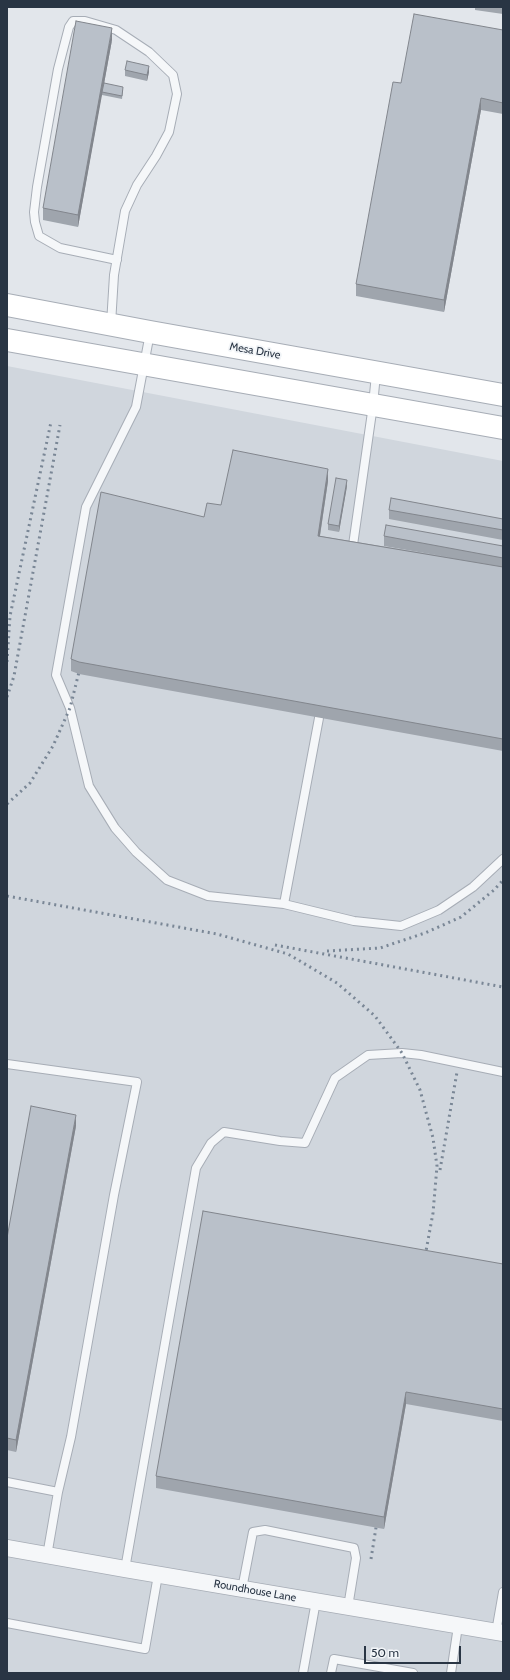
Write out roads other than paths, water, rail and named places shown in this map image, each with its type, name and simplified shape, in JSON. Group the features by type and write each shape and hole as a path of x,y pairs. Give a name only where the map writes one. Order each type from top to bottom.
{"main road":[{"name":"Mesa Drive","path":"7,305 503,395"},
{"path":"7,340 503,428"}],"street":[{"name":"Roundhouse Lane","path":"7,1548 499,1633"}],"lane":[{"path":"111,325 114,275 117,260 126,211 137,185 156,156 169,132 177,94 173,75 149,52 116,30 85,22 73,21 69,27 58,69 37,187 34,212 35,222 39,236 60,248 117,260"},
{"path":"150,332 136,407 86,506 56,675 70,708 89,786 115,828 136,852 167,880 208,896 284,904 354,921 401,926 439,910 473,886 503,859"},
{"path":"352,553 373,405 376,372"},
{"path":"284,904 319,718"},
{"path":"125,1569 196,1168 211,1143 224,1132 280,1141 305,1143 334,1078 368,1055 402,1053 421,1055 503,1072"},
{"path":"7,1064 137,1082 114,1195 71,1437 58,1492 47,1556"},
{"path":"7,1482 58,1492"},
{"path":"242,1589 253,1532 266,1530 354,1548 356,1558 348,1607"},
{"path":"7,1623 145,1649 158,1575"},
{"path":"499,1633 503,1592"},
{"path":"303,1673 316,1601"},
{"path":"451,1673 458,1626"},
{"path":"331,1673 334,1659 413,1673"}],"railway":[{"path":"7,662 10,616 51,422"},
{"path":"7,697 14,676 60,425"},
{"path":"7,804 30,783 53,746 70,708 81,664"},
{"path":"327,951 380,948 425,933 461,917 494,890 503,880"},
{"path":"7,896 217,934 288,954 337,983 375,1016 402,1053 420,1090 433,1138 437,1166 433,1213 424,1262"},
{"path":"275,945 503,987"},
{"path":"440,1170 457,1072"},
{"path":"371,1559 378,1515"}]}
